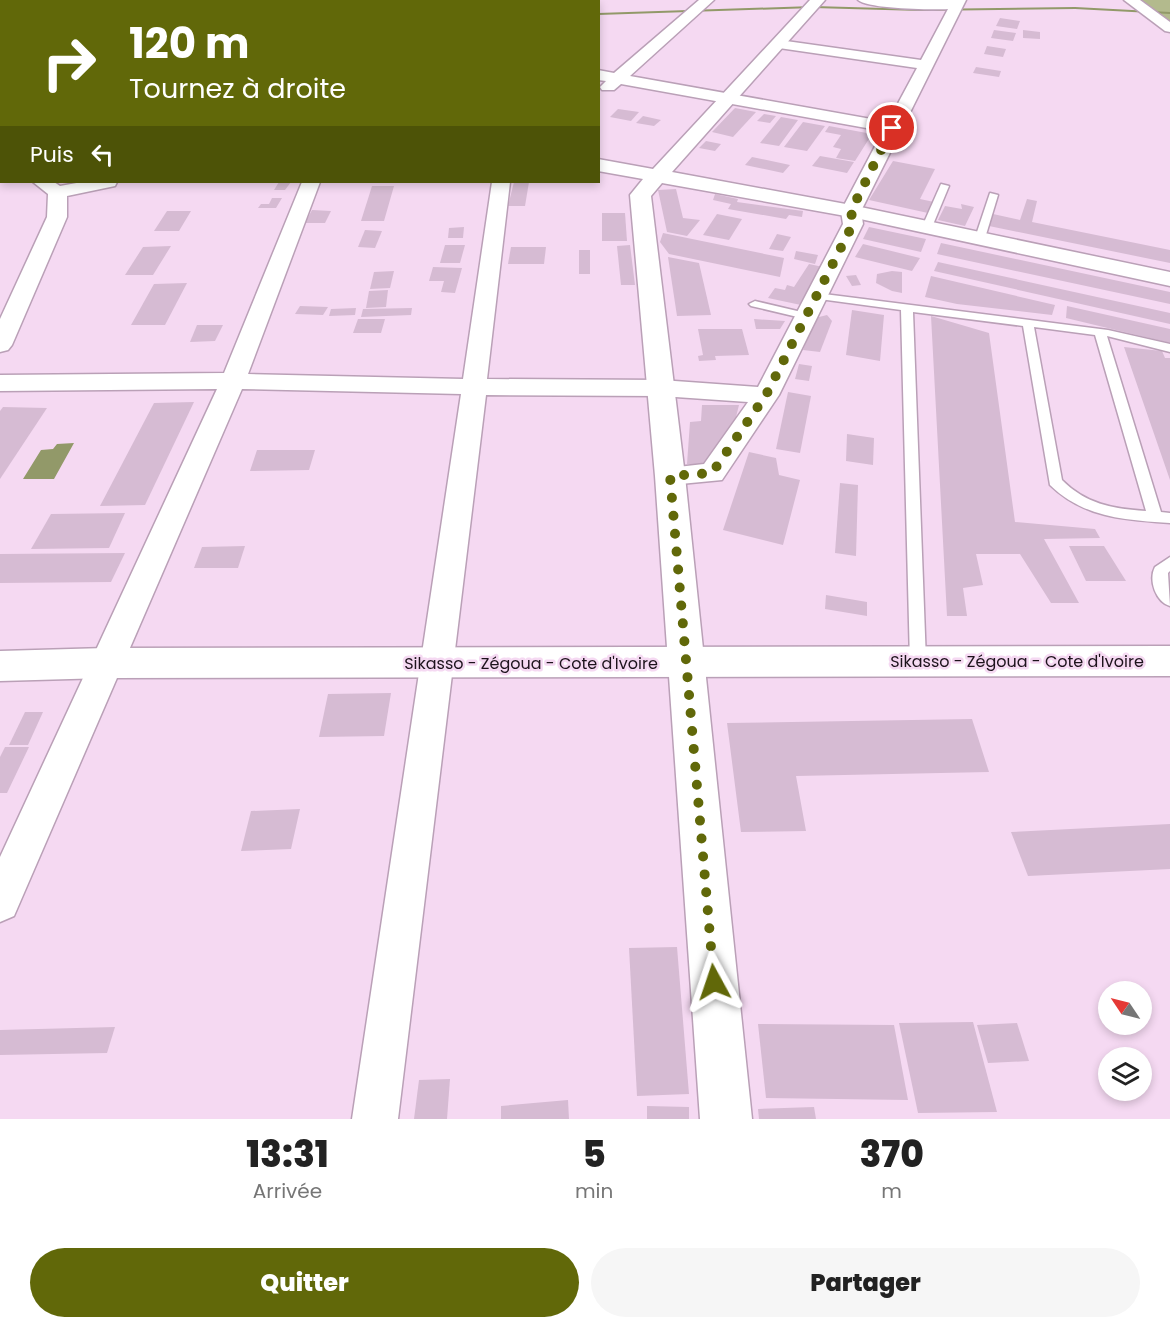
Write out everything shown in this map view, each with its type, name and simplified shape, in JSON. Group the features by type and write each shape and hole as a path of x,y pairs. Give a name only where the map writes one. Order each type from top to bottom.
{"main road":[{"path":"726,1119 670,476 640,195 814,5"},
{"path":"600,165 851,211 1170,279"},
{"name":"Sikasso - Zégoua - Cote d'Ivoire","path":"0,666 106,663 438,664 1170,660"}],"street":[{"path":"600,92 707,0"},
{"path":"865,0 915,5 958,2"},
{"path":"1131,0 1170,28"},
{"path":"670,476 712,473 766,395 853,224 851,211 958,2"},
{"path":"779,44 925,65"},
{"path":"600,75 892,128"},
{"path":"0,345 57,217 50,187 96,183"},
{"path":"0,902 233,381 311,183"},
{"path":"375,1119 501,183"},
{"path":"0,383 233,381 474,387 661,388 766,395"}],"lane":[{"path":"927,227 944,186"},
{"path":"980,238 993,195"},
{"path":"755,304 907,308 1100,332 1170,348"},
{"path":"907,308 918,662"},
{"path":"1028,323 1054,482 1067,496 1088,507 1170,518"},
{"path":"1100,332 1155,516"},
{"path":"1170,563 1160,571 1160,585 1170,600"}],"shaded area":[{"path":"1138,0 1170,0 1170,24"},
{"path":"74,443 54,479 23,479 41,450 53,449 57,444"}],"building":[{"path":"1000,18 1020,21 1017,29 996,26"},
{"path":"994,30 1016,33 1013,41 991,38"},
{"path":"1023,30 1040,32 1040,39 1023,38"},
{"path":"987,46 1006,49 1003,57 984,54"},
{"path":"976,67 1001,71 999,77 973,73"},
{"path":"735,108 756,112 733,137 712,132"},
{"path":"618,109 639,112 631,121 610,117"},
{"path":"764,114 776,116 770,123 757,121"},
{"path":"643,116 661,120 654,126 636,123"},
{"path":"781,117 798,120 779,146 760,143"},
{"path":"803,122 825,126 807,151 784,147"},
{"path":"829,126 872,134 855,161 836,158 841,149 833,147 841,135 825,132"},
{"path":"706,141 721,144 715,151 699,148"},
{"path":"820,156 854,162 847,173 812,166"},
{"path":"752,157 790,165 783,173 745,165"},
{"path":"893,161 935,169 920,199 934,202 928,213 869,200"},
{"path":"278,183 290,183 285,190 274,190"},
{"path":"514,183 529,183 525,206 508,206"},
{"path":"372,186 394,186 384,221 361,221"},
{"path":"676,189 683,218 700,220 687,236 667,232 658,190"},
{"path":"715,194 738,199 737,202 803,211 802,217 789,215 786,219 728,209 731,204 713,200"},
{"path":"272,198 282,198 276,208 258,208 261,204 269,204"},
{"path":"1027,199 1037,201 1032,222 1170,250 1170,263 989,226 993,214 1020,220"},
{"path":"961,204 974,207 965,226 938,220 945,206 962,209"},
{"path":"312,210 331,211 325,223 305,223"},
{"path":"167,211 191,211 179,231 154,231"},
{"path":"602,213 625,213 627,241 602,241"},
{"path":"717,214 742,219 729,240 703,235"},
{"path":"464,227 463,238 448,238 449,228"},
{"path":"869,227 926,239 921,252 863,239"},
{"path":"365,230 382,231 375,248 358,247"},
{"path":"663,233 784,258 780,277 669,254 660,242"},
{"path":"777,234 791,237 783,251 769,249"},
{"path":"941,243 1170,292 1170,304 937,254"},
{"path":"863,244 920,258 912,271 855,257"},
{"path":"445,245 465,245 460,263 440,263"},
{"path":"630,245 635,285 621,285 617,246"},
{"path":"171,246 153,275 125,275 143,247"},
{"path":"511,247 546,247 544,264 508,264"},
{"path":"579,250 590,250 590,274 579,274"},
{"path":"796,251 818,255 815,264 794,259"},
{"path":"668,257 699,263 711,315 677,316"},
{"path":"938,262 1170,313 1170,324 934,271"},
{"path":"809,264 823,267 801,305 768,298 775,288 785,290 787,285 794,287"},
{"path":"433,267 462,268 455,293 441,292 444,281 429,281"},
{"path":"394,271 390,288 370,289 374,272"},
{"path":"902,272 902,293 876,283 877,274"},
{"path":"856,275 861,285 852,286 846,276"},
{"path":"931,276 1055,305 1052,315 957,304 925,297"},
{"path":"187,283 165,325 131,325 154,284"},
{"path":"388,290 386,307 366,308 369,291"},
{"path":"300,306 328,307 323,315 295,314"},
{"path":"1067,306 1170,329 1170,343 1066,318"},
{"path":"356,308 355,315 329,316 331,309"},
{"path":"412,308 411,315 361,317 363,309"},
{"path":"852,310 884,315 880,361 846,355"},
{"path":"827,315 832,321 820,352 803,350 815,318"},
{"path":"931,316 989,333 1015,522 1095,529 1100,538 1044,539 1079,603 1051,603 1020,554 976,554 983,585 963,588 967,616 947,616"},
{"path":"358,319 385,319 381,333 353,333"},
{"path":"754,319 785,321 780,329 756,329"},
{"path":"197,325 223,325 215,341 190,342"},
{"path":"698,329 742,329 749,355 715,356 716,360 699,361 698,356 703,355"},
{"path":"1124,347 1162,351 1165,358 1170,358 1170,480"},
{"path":"799,364 812,366 809,381 795,379"},
{"path":"788,392 811,396 800,453 776,449"},
{"path":"194,402 145,505 100,506 154,403"},
{"path":"702,405 739,405 735,421 711,460 703,464 687,464 690,422 701,421"},
{"path":"3,407 47,408 0,479 0,411"},
{"path":"847,434 874,438 873,465 846,461"},
{"path":"257,450 315,450 309,470 250,471"},
{"path":"749,452 776,458 779,475 800,480 783,545 723,530"},
{"path":"840,483 858,485 856,556 835,553"},
{"path":"125,513 109,548 31,549 51,514"},
{"path":"245,546 238,568 194,568 202,547"},
{"path":"1069,546 1104,546 1126,581 1086,581"},
{"path":"125,553 111,582 0,583 0,554"},
{"path":"826,595 867,602 867,616 825,609"},
{"path":"391,693 384,736 319,737 328,694"},
{"path":"25,712 43,712 28,745 9,745"},
{"path":"972,719 989,772 796,776 806,831 741,832 727,723"},
{"path":"5,747 29,747 7,793 0,793 0,757"},
{"path":"300,809 291,849 241,851 251,811"},
{"path":"1170,824 1170,869 1028,876 1011,832"},
{"path":"677,947 689,1094 637,1096 629,948"},
{"path":"973,1022 997,1112 918,1113 899,1023"},
{"path":"1017,1023 1029,1061 988,1063 977,1025"},
{"path":"758,1024 894,1025 908,1100 766,1098"},
{"path":"115,1027 107,1053 0,1055 0,1030"},
{"path":"450,1079 447,1119 414,1119 419,1080"},
{"path":"568,1100 569,1119 501,1119 501,1106"},
{"path":"647,1106 689,1107 689,1119 647,1119"},
{"path":"814,1107 816,1119 759,1119 758,1109"}],"waterway":[{"path":"600,14 813,7 921,10 1075,8 1170,13"}],"route":[{"path":"714,982 670,476 712,473 766,395 853,224 851,211 892,128"}]}
